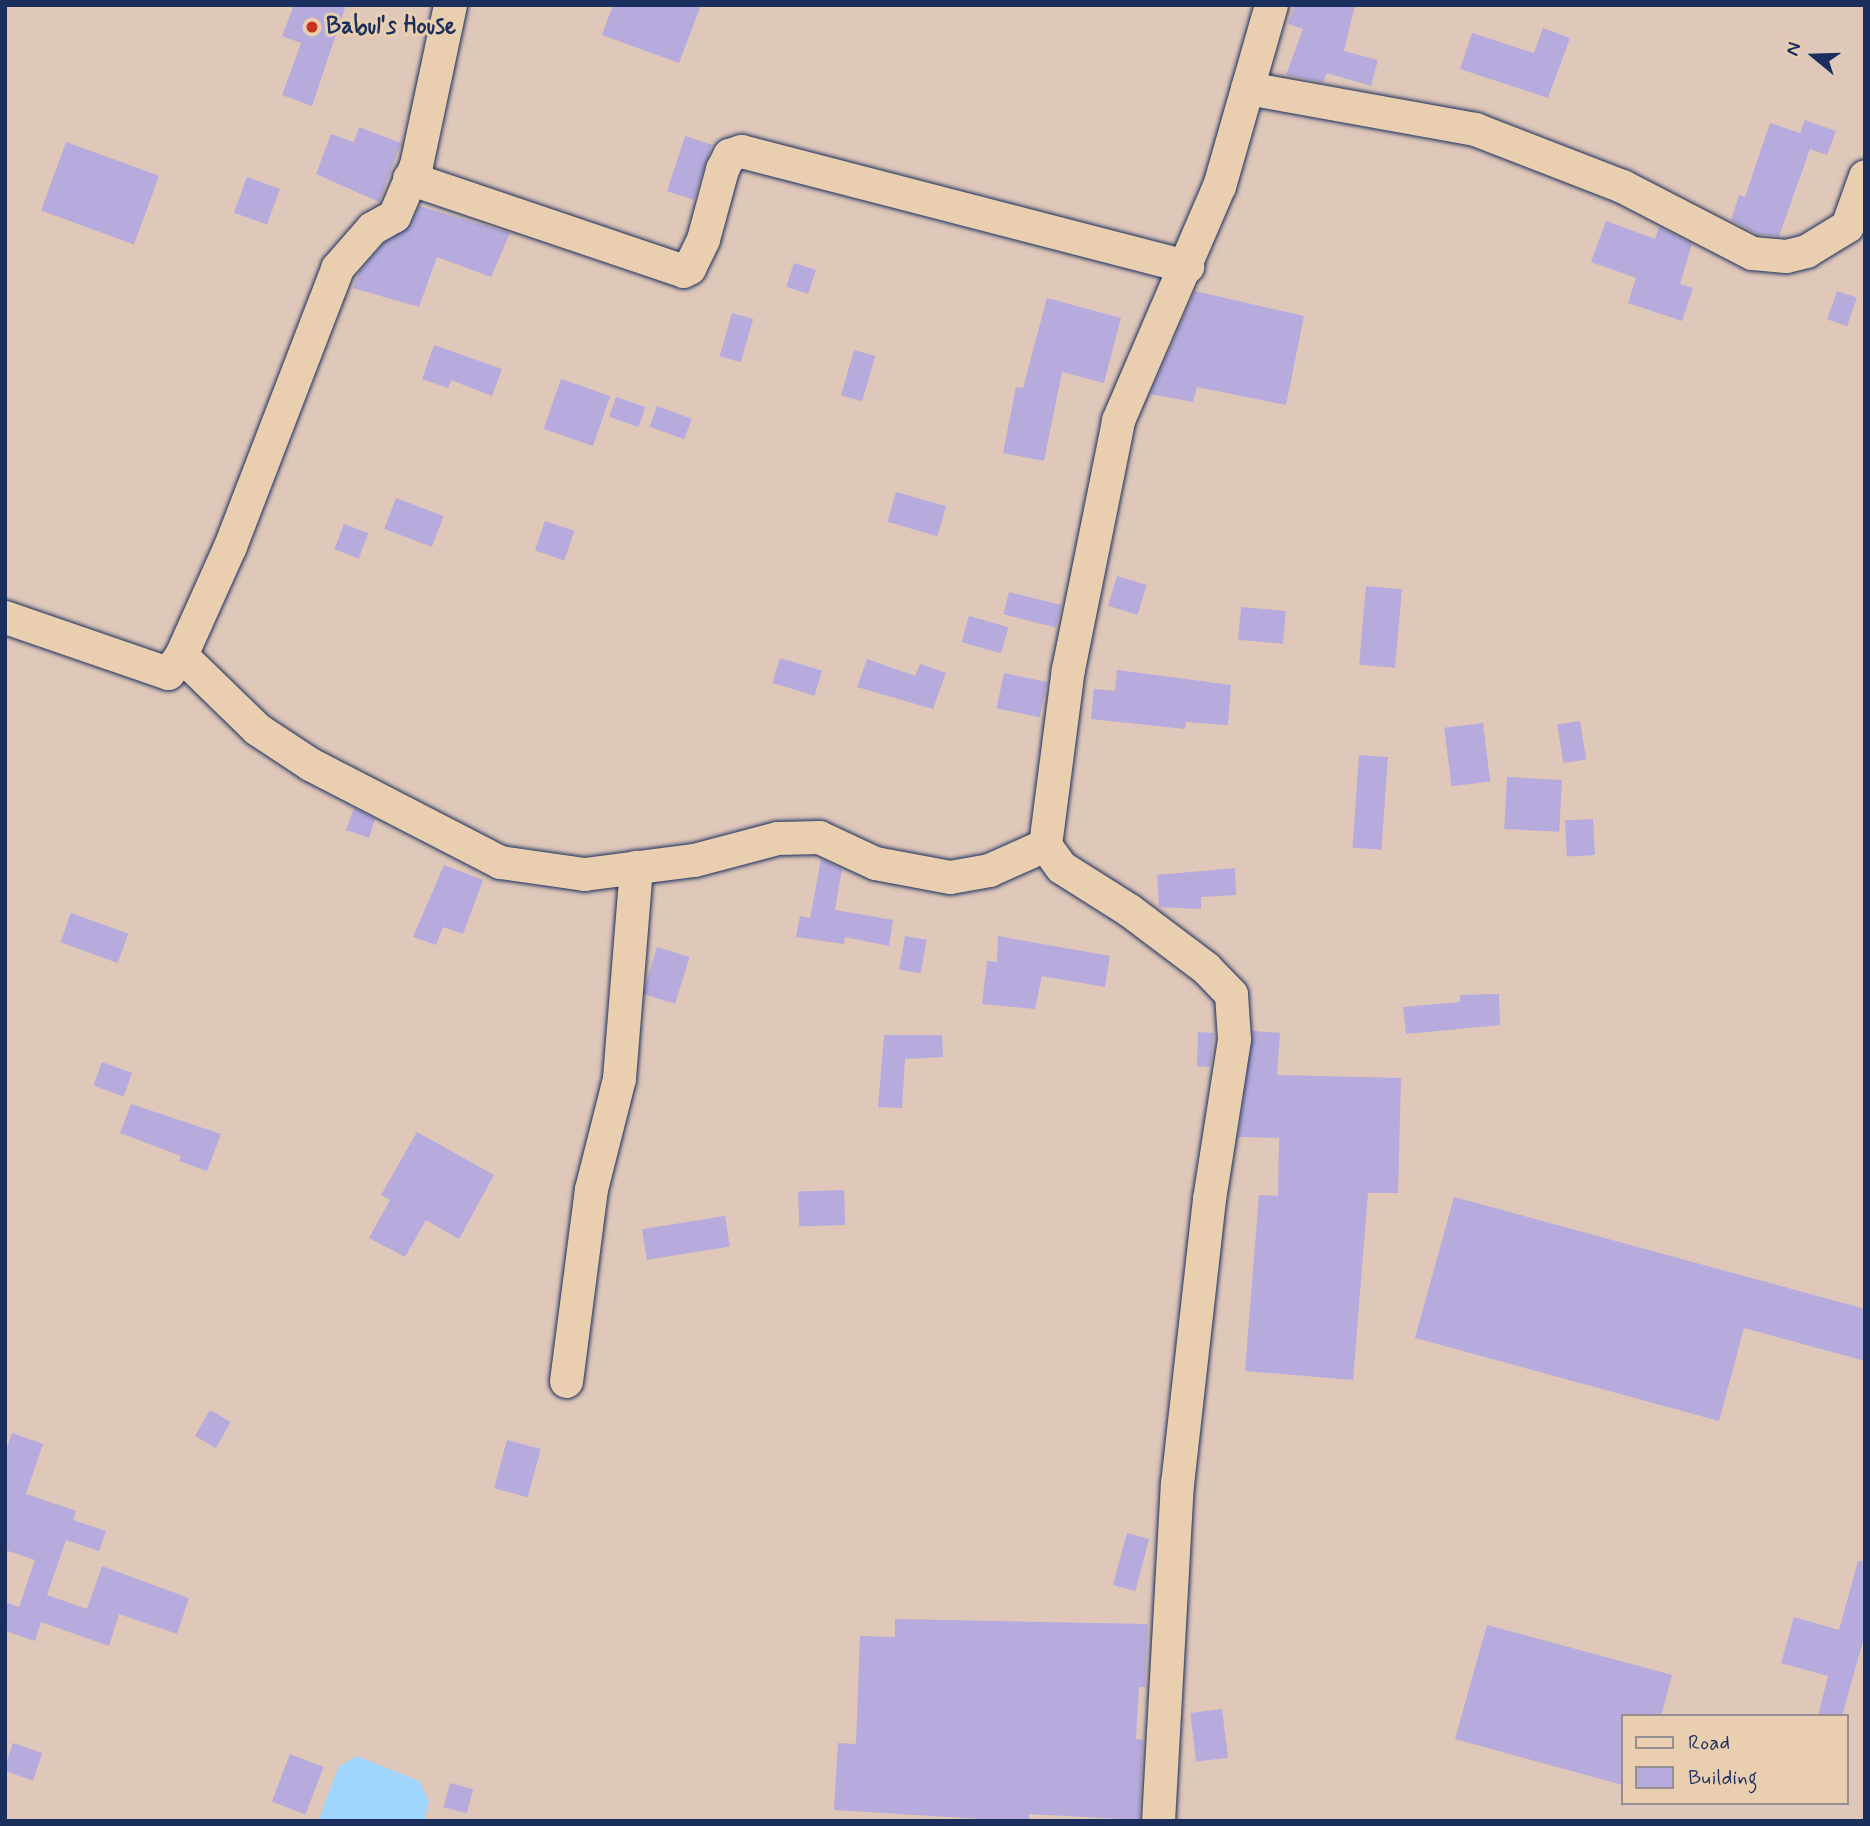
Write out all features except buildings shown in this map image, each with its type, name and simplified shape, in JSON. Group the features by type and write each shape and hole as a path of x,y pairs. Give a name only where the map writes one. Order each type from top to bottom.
{"street":[{"path":"5,617 168,673 181,655 230,546 337,268 372,228 394,216 410,178 450,5"},
{"path":"1158,1821 1177,1484 1209,1199 1234,1039 1231,994 1206,968 1129,910 1061,867 1045,845 1068,669 1118,420 1187,266 1219,186 1271,5"},
{"path":"1247,88 1475,129 1622,186 1752,253 1786,256 1807,251 1847,226 1865,176"},
{"path":"410,178 682,271 689,268 702,239 722,169 729,155 741,151 1187,266"},
{"path":"181,655 257,729 310,764 500,862 584,874 694,860 777,838 819,837 875,863 950,877 989,870 1045,845"},
{"path":"566,1381 591,1189 619,1078 636,867"}],"water":[{"path":"357,1756 419,1781 429,1802 424,1821 318,1821 339,1766"}],"place":[{"name":"Babul's House","path":"312,27"}]}
